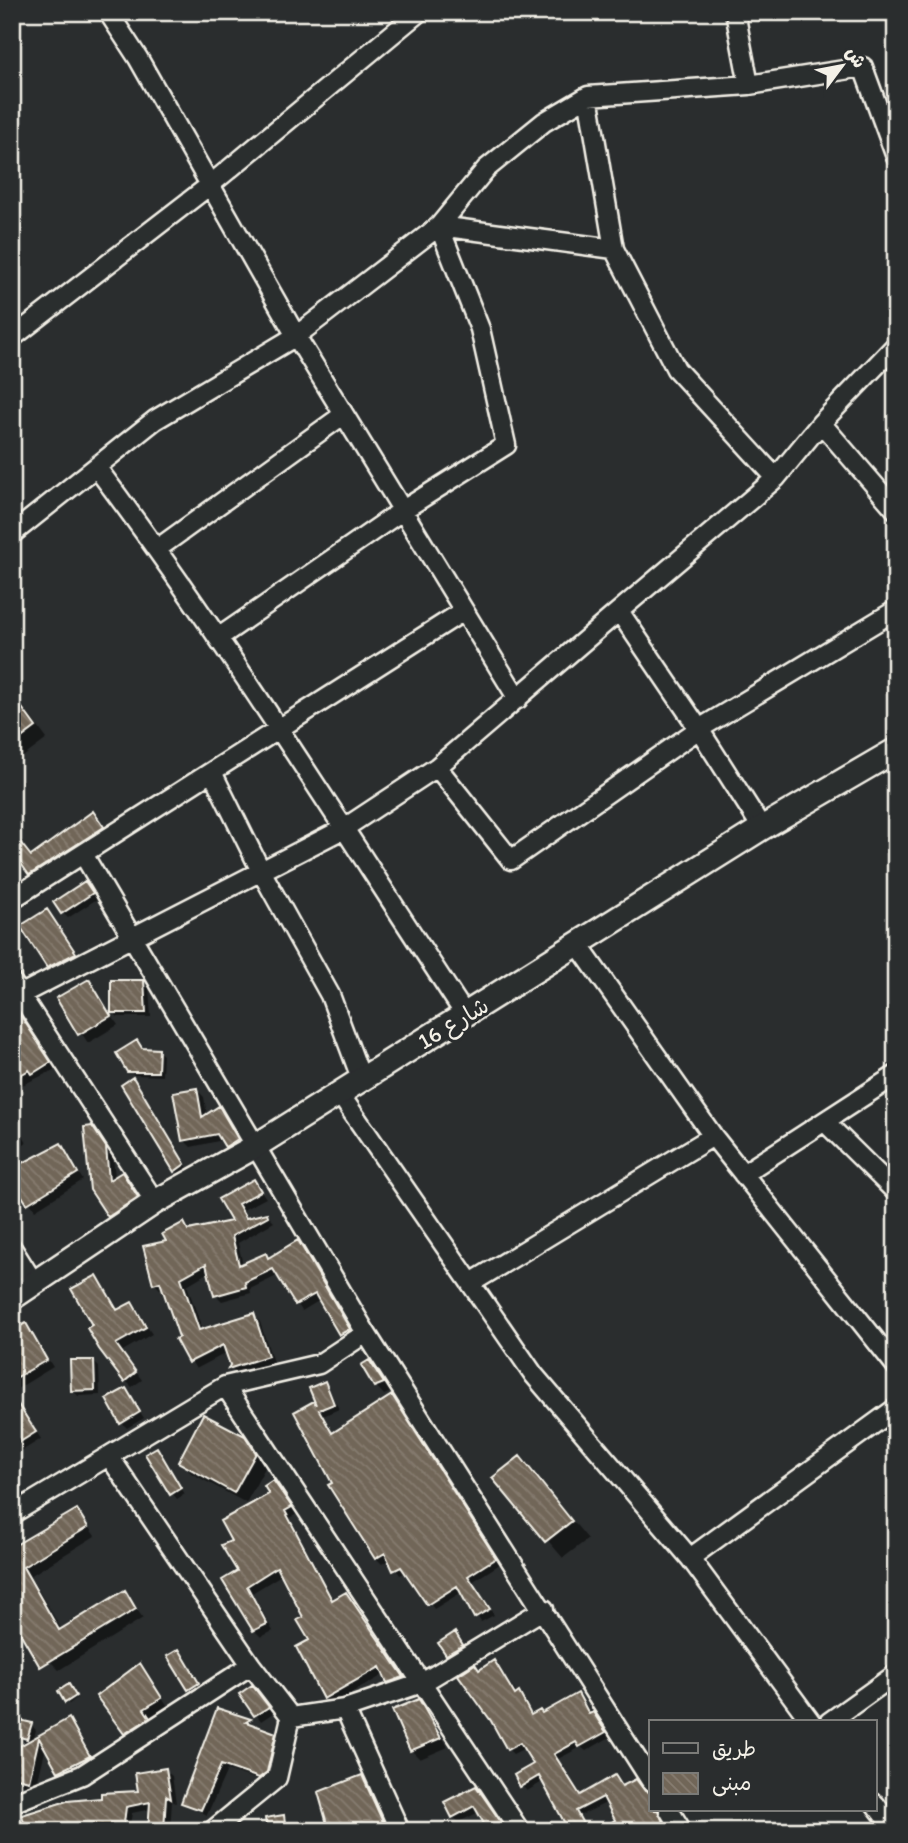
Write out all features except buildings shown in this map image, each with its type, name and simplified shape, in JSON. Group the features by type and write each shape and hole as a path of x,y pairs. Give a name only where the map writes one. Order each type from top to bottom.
{"street":[{"path":"108,12 138,58 296,337 403,510 462,612 518,699"},
{"path":"12,338 210,185 419,12"},
{"path":"735,12 749,85"},
{"path":"15,528 97,468 155,420 296,337 439,226 486,169 544,122 589,96 749,85 863,66 896,157"},
{"path":"589,96 614,249 676,369 776,478"},
{"path":"439,226 614,249"},
{"path":"218,638 403,510 506,445 480,329 439,226"},
{"path":"155,1202 15,992 130,939 343,829 437,767 776,478 821,423 895,349"},
{"path":"157,549 344,415"},
{"path":"821,423 894,505"},
{"path":"97,468 218,638 466,1016"},
{"path":"437,767 511,860 699,729 896,610"},
{"path":"619,611 762,828"},
{"path":"12,899 462,612"},
{"name":"شارع 16","path":"12,1298 155,1202 254,1147 361,1078 579,946 762,828 896,750"},
{"path":"212,772 261,872 330,995 361,1078"},
{"path":"83,854 130,939 366,1333 649,1778"},
{"path":"579,946 713,1136 896,1366"},
{"path":"743,1174 896,1075"},
{"path":"339,1093 534,1375 690,1558 810,1720"},
{"path":"826,1122 896,1192"},
{"path":"471,1283 713,1136"},
{"path":"12,1248 34,1283"},
{"path":"12,1514 225,1386 319,1364 366,1333"},
{"path":"225,1386 520,1831"},
{"path":"690,1558 896,1408"},
{"path":"109,1456 251,1665 291,1717"},
{"path":"291,1717 345,1709 422,1683 544,1609"},
{"path":"12,1803 82,1775 251,1665"},
{"path":"832,1720 896,1674"},
{"path":"345,1709 400,1831"},
{"path":"218,1829 277,1778 291,1717"},
{"path":"876,1805 896,1831"},
{"path":"670,1812 682,1831"}]}
